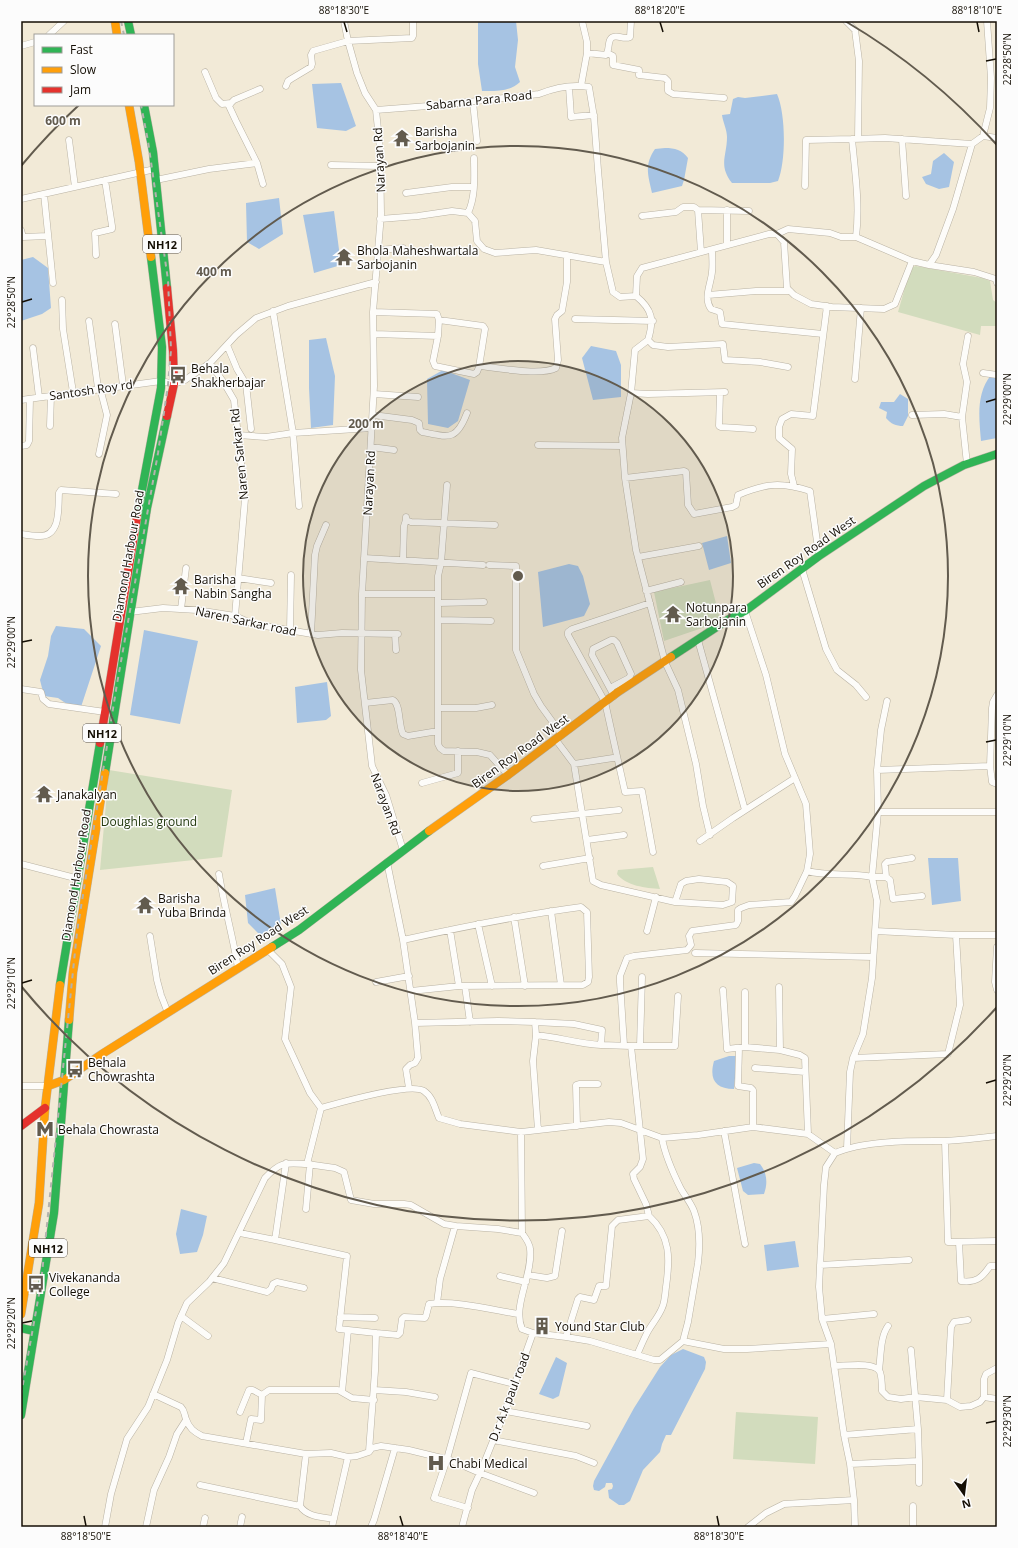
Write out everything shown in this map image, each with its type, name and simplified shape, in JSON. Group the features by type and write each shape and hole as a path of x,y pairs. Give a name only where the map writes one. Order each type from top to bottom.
{"main road":[{"path":"115,21 117,34"},
{"path":"128,21 131,34"},
{"name":"Diamond Harbour Road","path":"21,1314 39,1203 48,1086 60,986 138,510 161,388 162,347 140,172 129,106"},
{"name":"Diamond Harbour Road","path":"21,1415 54,1213 73,972 147,508 174,384 173,351 155,169 144,106"},
{"name":"Biren Roy Road West","path":"48,1086 64,1080 102,1054 298,930 403,850 508,775 605,702 729,619 745,610 819,556 924,486 967,464 997,454"},
{"path":"148,455 158,456"},
{"path":"60,986 71,988"},
{"path":"21,1126 46,1108"},
{"path":"21,1328 34,1331"}],"street":[{"path":"51,34 64,21"},
{"name":"Narayan Rd","path":"344,21 348,41 365,93 376,110 380,149 380,219 373,312 374,394 362,594 361,670 372,766 386,796 403,850"},
{"path":"286,86 288,81 311,67 311,55 313,52 348,41 412,38 414,36 413,21"},
{"path":"582,21 587,42 587,53 581,86 589,88 594,116 606,262 613,292 620,297 636,296 643,301 652,315 653,321 648,340 635,350 631,392 622,438 624,478 638,557 646,591 665,662 678,690 696,764 703,806 710,835"},
{"path":"587,53 603,56 607,53 611,38 614,37 625,39 630,37 631,21"},
{"path":"846,21 856,30 859,61 855,139 858,198 856,237"},
{"path":"929,264 936,255 953,209 972,144 982,136 990,108 991,78 987,21"},
{"path":"21,46 34,42"},
{"path":"607,53 613,56 613,65 639,70 639,75 665,78 668,81 668,91 673,94 724,98"},
{"path":"205,72 216,98 222,104 230,103 260,89"},
{"name":"Sabarna Para Road","path":"376,110 473,102 539,94 552,89 581,86"},
{"path":"568,87 571,117 594,116"},
{"path":"473,102 477,141"},
{"path":"230,103 233,116 257,163 263,184"},
{"path":"982,136 997,138"},
{"path":"902,139 906,196"},
{"path":"805,186 806,140 902,139 972,144"},
{"path":"69,140 75,187"},
{"path":"468,213 473,200 474,158"},
{"path":"156,180 209,169 257,163"},
{"path":"331,165 380,166"},
{"path":"21,199 155,169"},
{"path":"96,255 95,233 112,229 105,180"},
{"path":"406,193 452,187 474,187"},
{"path":"44,194 53,283"},
{"path":"642,216 676,212 683,207 694,207 698,210 749,211"},
{"path":"698,210 701,252"},
{"path":"727,210 727,245"},
{"path":"380,219 418,216 452,211 468,213 475,221 477,241 484,248 495,253 536,250 606,262"},
{"path":"636,296 637,276 642,268 768,234 778,234 788,229 830,233 841,237 856,237 912,260 974,272 996,279 997,283"},
{"path":"21,230 23,237 48,236"},
{"path":"778,234 784,242 787,288 794,295 811,304 884,309 895,304 912,260"},
{"path":"378,250 403,248"},
{"path":"712,250 712,273 708,294 709,306 710,309 720,312 722,323 724,325 823,334"},
{"path":"480,366 529,371 556,368 558,360 555,319 562,311 567,282 567,255"},
{"path":"161,380 174,384 186,380 210,363 236,335 256,318 273,311 376,282"},
{"path":"708,294 756,291 790,292"},
{"path":"62,300 63,329 73,392"},
{"path":"794,486 791,474 792,449 779,438 779,427 782,419 791,414 813,416 827,306"},
{"path":"855,379 862,308"},
{"path":"273,311 293,433 299,506"},
{"path":"373,312 437,314 439,320 438,336 433,361 435,366 474,374 477,372 480,366 485,327 439,320"},
{"path":"575,319 653,321"},
{"path":"89,321 99,388 107,415 100,454"},
{"path":"115,324 123,385"},
{"path":"374,334 438,336"},
{"path":"967,464 962,417 967,382 963,364 968,336"},
{"path":"648,340 653,345 668,347 723,344 725,360 760,362 788,367"},
{"path":"227,345 237,369 246,384 251,429"},
{"path":"33,348 39,397"},
{"name":"Naren Sarkar Rd","path":"210,363 224,382 234,400 245,499 235,616"},
{"path":"983,373 997,375"},
{"name":"Santosh Roy rd","path":"21,400 161,380"},
{"path":"631,392 648,394 722,393 720,427 753,429"},
{"path":"374,394 418,397"},
{"path":"50,426 51,395"},
{"path":"21,446 27,445 29,441 30,399"},
{"path":"373,415 412,420 419,423 420,430 422,432 448,437 454,435 467,413"},
{"path":"912,415 944,414 962,417"},
{"path":"238,435 266,437 293,433 372,428"},
{"path":"538,445 622,446"},
{"path":"371,447 394,450"},
{"path":"624,478 686,472 688,505 694,514 732,507 736,505 738,495 775,484 794,486 810,491 819,556"},
{"path":"447,485 441,563 438,576 438,744 444,751 477,752 490,755 508,775"},
{"path":"21,534 40,536 54,531 56,525 59,493 61,490 116,494"},
{"path":"403,560 404,526 406,519 411,522 495,525"},
{"path":"311,634 315,555 317,546 326,525"},
{"path":"638,557 699,546"},
{"path":"364,558 516,566 516,650 534,694 574,764 590,858 592,881 675,902 723,905 732,902 733,886 727,882 699,880 686,881 681,884 675,902"},
{"path":"181,609 186,568"},
{"path":"802,569 826,649 837,670 856,685 866,697"},
{"path":"290,631 291,575"},
{"path":"238,578 271,583"},
{"path":"646,591 681,582"},
{"path":"362,594 438,594"},
{"path":"438,602 484,602"},
{"path":"650,603 572,629 568,632 568,635 605,702 625,792 642,791 653,852"},
{"name":"Naren Sarkar road","path":"130,612 163,608 197,610 235,616 253,624 318,636 342,633 396,634 396,650"},
{"path":"624,1045 620,976 627,958 687,950 690,945 690,936 692,931 736,925 738,920 738,910 744,907 749,905 791,902 807,871 810,854 806,804 785,754 766,675 745,610"},
{"path":"438,620 490,621"},
{"path":"610,688 629,678 631,674 617,643 614,640 611,640 593,650 592,655 614,696"},
{"path":"698,640 745,810"},
{"path":"21,688 41,692 42,699 49,704 105,712"},
{"path":"997,694 992,708 990,766 992,782 997,784"},
{"path":"365,704 393,700 396,702 398,705 399,720 403,734 408,736 438,731"},
{"path":"847,1148 850,1072 853,1058 863,1034 872,978 876,901 872,877 878,812 878,770 881,730 887,701"},
{"path":"438,708 476,708 492,705"},
{"path":"422,783 458,773 458,751"},
{"path":"574,764 613,758"},
{"path":"878,770 990,766"},
{"path":"700,841 795,778"},
{"path":"534,819 619,810"},
{"path":"878,812 997,812"},
{"path":"587,840 624,835"},
{"path":"543,866 590,858"},
{"path":"912,858 887,862 885,864 886,877 890,880 893,899 922,896"},
{"path":"387,862 403,940 415,1023 417,1061 406,1068 409,1088"},
{"path":"21,864 87,880"},
{"path":"807,871 824,875 865,875 872,877 886,877"},
{"path":"219,874 238,968"},
{"path":"647,931 656,897"},
{"path":"403,940 550,911 581,907 587,912 589,977 588,982 583,985 462,986 411,991"},
{"path":"550,911 561,985"},
{"path":"514,917 525,986"},
{"path":"478,924 492,986"},
{"path":"450,930 470,1022"},
{"path":"875,931 956,935 997,935"},
{"path":"853,1058 948,1054 960,1006 956,935"},
{"path":"150,936 160,995 168,1013"},
{"path":"997,947 995,982 997,990"},
{"path":"268,950 282,964 291,987 285,1039 310,1093 321,1108 308,1164 306,1209"},
{"path":"695,953 873,957"},
{"path":"376,982 409,976"},
{"path":"640,1046 642,977"},
{"path":"779,987 780,1050"},
{"path":"723,990 727,1049 742,1047 780,1050 803,1057 805,1061 808,1134"},
{"path":"745,992 738,1086 751,1088 753,1090 753,1127"},
{"path":"536,1035 585,1044 675,1046 678,996"},
{"path":"415,1023 498,1021 574,1024 602,1030 601,1045"},
{"path":"535,1022 536,1035 533,1061 538,1130"},
{"path":"631,1046 643,1162 634,1172 634,1179 646,1204 649,1216 658,1225 665,1238 668,1261 662,1308 646,1335 638,1355"},
{"path":"755,1068 805,1072"},
{"path":"577,1126 576,1085 598,1084"},
{"path":"21,1086 48,1086"},
{"path":"321,1108 409,1088 420,1089 426,1092 431,1098 439,1118 460,1124 521,1132 621,1123 662,1138 698,1135 753,1127 808,1134 835,1153"},
{"path":"724,1131 745,1244"},
{"path":"521,1132 522,1233 530,1248 528,1275 518,1314 522,1329 533,1333 590,1341 654,1360 660,1360 683,1341 688,1322 699,1253 698,1231 694,1212 665,1154 662,1138"},
{"path":"855,1527 850,1464 844,1435 831,1344 822,1319 819,1287 826,1167 835,1153 847,1148 906,1141 945,1141 997,1136"},
{"path":"945,1141 948,1242 997,1241"},
{"path":"105,1527 111,1494 127,1438 148,1407 167,1360 181,1316 188,1303 224,1263 266,1178 276,1167 286,1163 308,1164 335,1168 344,1172 351,1200 374,1204 411,1205 444,1224 498,1229 522,1233"},
{"path":"275,1240 286,1163"},
{"path":"566,1337 578,1299 580,1297 594,1300 599,1286 606,1286 612,1226 618,1220 649,1216"},
{"path":"437,1303 440,1279 454,1226"},
{"path":"528,1275 551,1278 555,1276 562,1231"},
{"path":"240,1233 347,1256 339,1329 398,1335 400,1333 402,1318 425,1318 429,1304 437,1303 472,1306 518,1314"},
{"path":"959,1242 962,1281 969,1282 983,1277 990,1266 997,1266"},
{"path":"820,1265 909,1260"},
{"path":"500,1276 526,1282"},
{"path":"212,1278 267,1292 271,1290 277,1282 304,1288"},
{"path":"822,1319 874,1314"},
{"path":"181,1316 208,1336"},
{"path":"340,1317 374,1318"},
{"path":"947,1400 951,1327 954,1322 968,1320"},
{"path":"888,1326 883,1335 879,1370 882,1391 888,1397 901,1399 916,1397 947,1400 960,1407 971,1406 980,1402 984,1397 984,1379 986,1374 997,1368"},
{"path":"342,1392 348,1330"},
{"path":"368,1452 374,1400 376,1333"},
{"name":"D.r A.k paul road","path":"462,1527 472,1490 505,1412 533,1333"},
{"path":"683,1341 724,1349 831,1344"},
{"path":"911,1350 918,1429 919,1483"},
{"path":"834,1366 868,1365 879,1370"},
{"path":"468,1508 434,1498 472,1373 514,1384"},
{"path":"262,1395 269,1390 274,1389 338,1390 352,1398 374,1400"},
{"path":"240,1412 250,1390 262,1395"},
{"path":"374,1390 406,1392 435,1397"},
{"path":"153,1394 183,1409 186,1420 192,1431 202,1436 306,1454 331,1453 348,1457 357,1456 368,1452 372,1448 381,1446 395,1448 447,1459 534,1493"},
{"path":"246,1443 251,1419 261,1420 262,1395"},
{"path":"984,1397 997,1399"},
{"path":"505,1412 587,1426"},
{"path":"146,1527 154,1490 169,1457 177,1434 186,1420"},
{"path":"844,1435 918,1429"},
{"path":"493,1440 576,1456 594,1463"},
{"path":"371,1527 395,1448"},
{"path":"306,1454 300,1506 304,1512 311,1515 334,1519"},
{"path":"332,1527 348,1457"},
{"path":"850,1464 919,1461"},
{"path":"200,1485 300,1506"},
{"path":"748,1527 766,1513 784,1504 854,1500"},
{"path":"913,1506 913,1527"},
{"path":"240,1527 242,1517"},
{"path":"203,1527 205,1518"}],"green space":[{"path":"916,266 982,278 990,281 993,300 997,303 997,326 981,326 980,335 898,312 910,270 912,267"},
{"path":"710,580 720,619 714,624 664,641 654,592"},
{"name":"Doughlas ground","path":"109,770 232,790 222,857 100,870"},
{"path":"653,867 660,889 631,884 617,874 618,870"},
{"path":"736,1412 818,1417 815,1464 733,1459"}],"water":[{"path":"478,21 516,21 518,40 515,67 520,82 512,88 482,91 478,64"},
{"path":"341,83 356,126 346,131 317,128 312,84"},
{"path":"777,94 782,113 784,138 781,172 778,181 770,183 732,183 725,171 724,166 727,137 722,115 730,114 733,99 738,97 745,98"},
{"path":"665,148 678,150 688,158 684,180 682,186 652,193 648,175 649,160 655,149"},
{"path":"944,153 954,162 949,187 939,189 926,184 922,177 931,174 933,161"},
{"path":"279,198 283,234 259,249 247,242 246,203"},
{"path":"334,211 341,265 314,273 303,215"},
{"path":"33,257 48,268 51,308 42,314 21,321 21,260"},
{"path":"326,338 335,376 333,425 311,428 309,340"},
{"path":"591,346 616,351 621,365 621,397 593,400 582,358"},
{"path":"443,370 470,380 458,421 448,428 428,424 427,379"},
{"path":"991,375 997,375 997,438 981,441 979,415 981,398 986,382"},
{"path":"900,394 908,399 908,416 903,426 890,422 886,418 887,412 879,408 881,402 894,402"},
{"path":"727,536 731,563 709,570 702,543"},
{"path":"569,564 578,566 583,576 590,604 584,616 543,627 538,572"},
{"path":"56,626 84,629 101,646 81,707 67,704 58,698 44,696 40,680 48,656 51,636"},
{"path":"144,630 198,641 180,724 130,715"},
{"path":"327,682 331,716 326,720 297,723 295,687"},
{"path":"928,858 958,858 961,901 932,905"},
{"path":"275,888 281,925 280,929 260,935 248,923 245,895"},
{"path":"729,1056 737,1056 734,1089 727,1089 718,1085 713,1078 712,1073 714,1061"},
{"path":"754,1163 760,1164 765,1175 766,1186 764,1194 748,1195 743,1191 737,1168"},
{"path":"181,1209 207,1216 203,1235 197,1252 180,1254 176,1234"},
{"path":"795,1241 799,1267 767,1271 764,1245"},
{"path":"683,1349 704,1357 706,1362 705,1369 671,1435 666,1435 660,1452 643,1470 630,1501 624,1505 619,1505 609,1498 608,1490 612,1489 612,1483 606,1483 605,1487 599,1491 594,1490 594,1481 634,1408 660,1367 671,1355"},
{"path":"556,1357 567,1363 559,1396 553,1399 539,1394"}],"railway":[{"path":"121,21 124,34"},
{"path":"21,1395 41,1283 77,932 117,684 158,453 168,385 171,350 168,280 148,141 141,106"}],"traffic: fast":[{"path":"128,21 131,34"},
{"path":"144,106 153,152 167,288"},
{"path":"137,517 161,388 162,347 151,257"},
{"path":"105,773 147,508 167,416"},
{"path":"671,657 729,619 745,611 819,556 924,486 964,465 997,454"},
{"path":"60,985 100,743"},
{"path":"272,947 299,930 429,831"},
{"path":"21,1415 54,1213 69,1020"},
{"path":"21,1328 34,1331"}],"traffic: slow":[{"path":"115,21 117,34"},
{"path":"129,106 139,162 151,257"},
{"path":"429,831 508,775 618,692 671,657"},
{"path":"69,1020 73,972 105,773"},
{"path":"48,1086 64,1080 102,1054 272,947"},
{"path":"21,1314 39,1203 45,1108 60,985"}],"traffic: jam":[{"path":"167,288 173,351 174,384 167,416"},
{"path":"100,743 137,517"},
{"path":"21,1126 45,1108"}],"place":[{"name":"Barisha Sarbojanin","path":"402,138"},
{"name":"Bhola Maheshwartala Sarbojanin","path":"344,257"},
{"name":"Behala Shakherbajar","path":"178,375"},
{"name":"Barisha Nabin Sangha","path":"181,586"},
{"name":"Notunpara Sarbojanin","path":"673,614"},
{"name":"Janakalyan","path":"44,794"},
{"name":"Barisha Yuba Brinda","path":"145,905"},
{"name":"Behala Chowrashta","path":"75,1069"},
{"name":"Behala Chowrasta","path":"45,1129"},
{"name":"Vivekananda College","path":"36,1284"},
{"name":"Yound Star Club","path":"542,1326"},
{"name":"Chabi Medical","path":"436,1463"}]}
